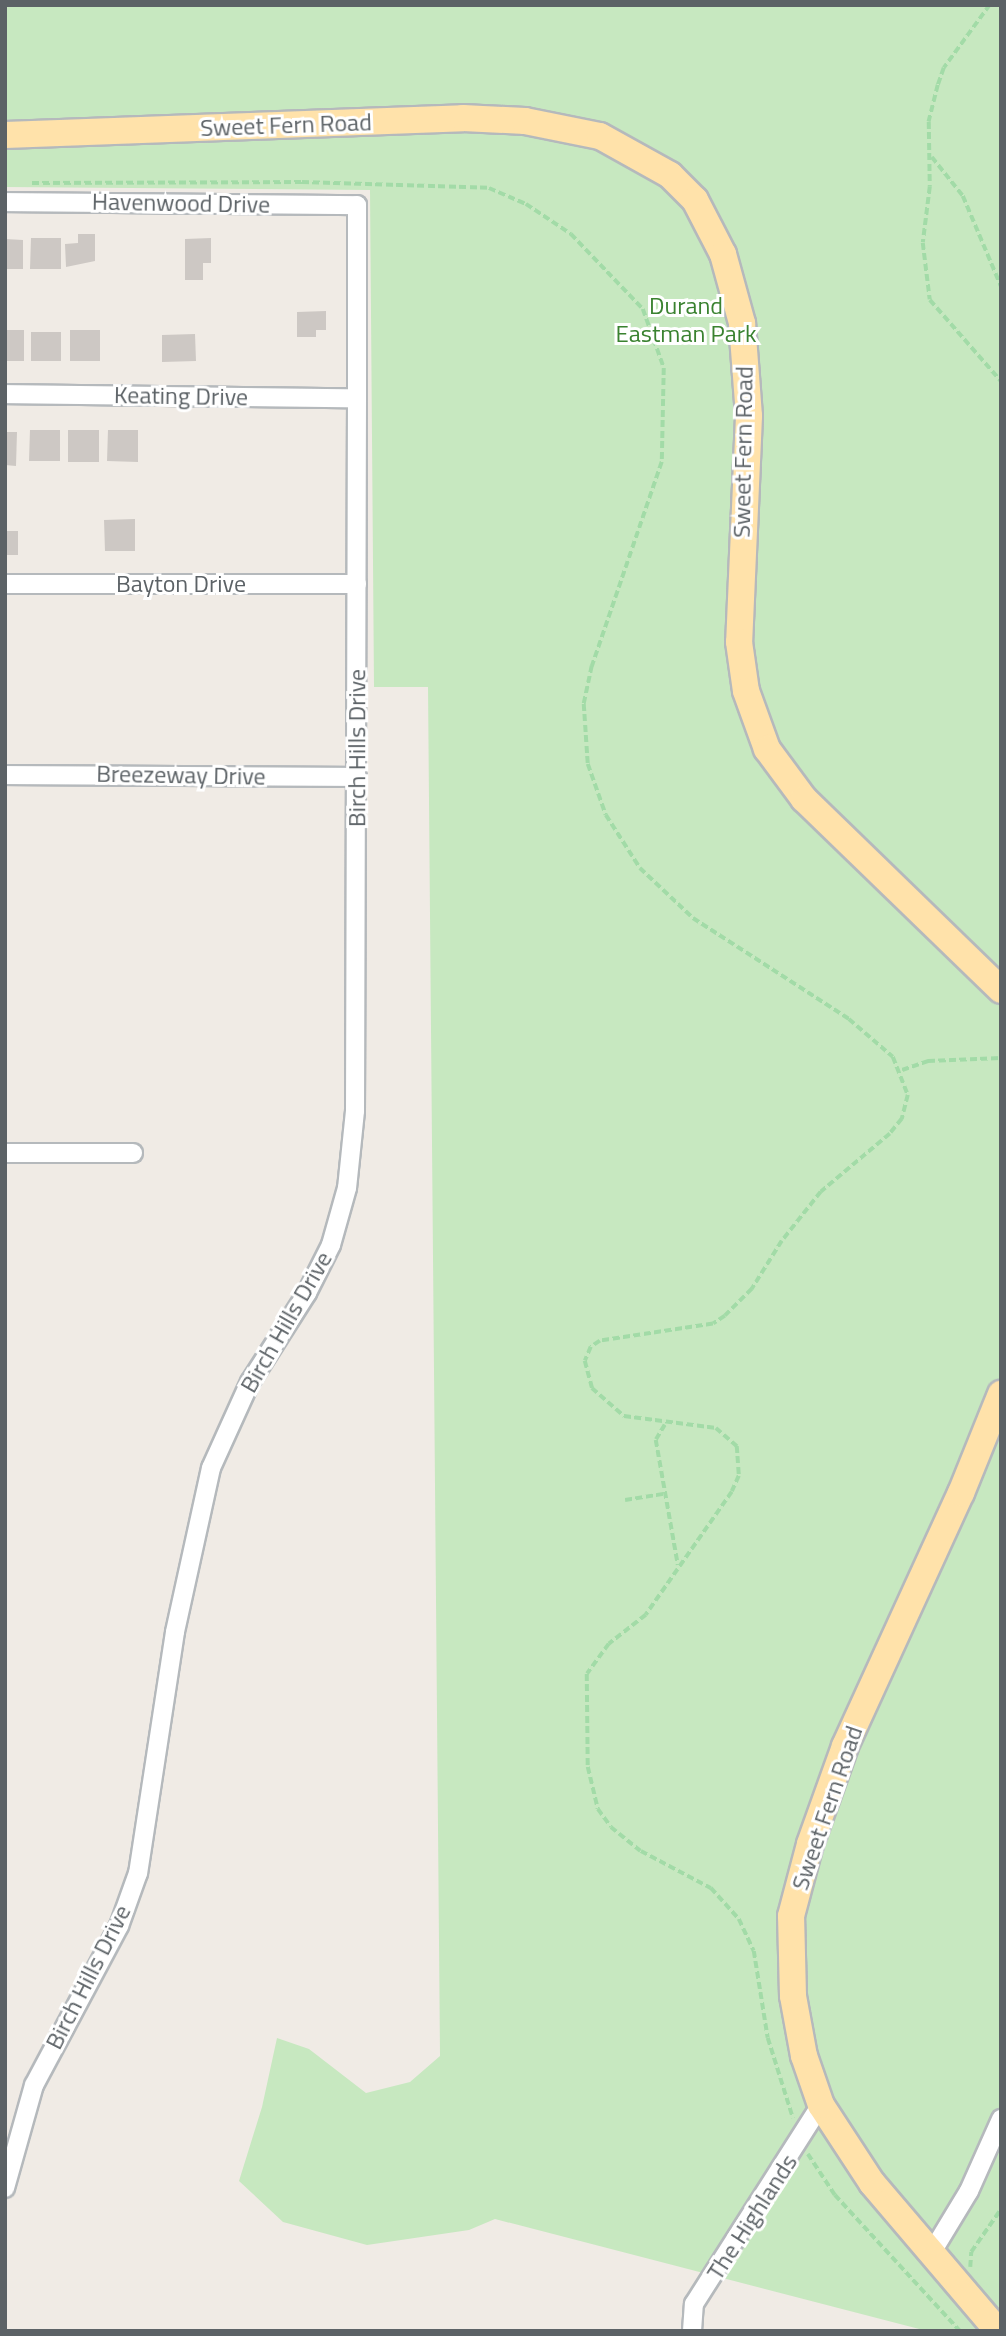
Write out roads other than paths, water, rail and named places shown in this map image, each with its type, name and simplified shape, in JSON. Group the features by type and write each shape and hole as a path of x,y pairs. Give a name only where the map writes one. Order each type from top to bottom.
{"main road":[{"name":"Sweet Fern Road","path":"5,135 463,118 525,121 600,136 670,174 695,200 723,254 742,323 749,416 739,642 746,691 767,749 804,799 1001,990"},
{"name":"Sweet Fern Road","path":"998,2331 872,2182 821,2105 804,2056 793,1996 794,1904 810,1844 845,1746 961,1493 1001,1394"}],"street":[{"name":"Havenwood Drive","path":"5,202 357,205"},
{"name":"Birch Hills Drive","path":"5,2188 34,2085 119,1926 138,1874 175,1632 211,1468 250,1382 307,1293 331,1245 347,1188 355,1111 357,205"},
{"name":"Keating Drive","path":"5,394 358,398"},
{"name":"Bayton Drive","path":"5,584 357,584"},
{"name":"Breezeway Drive","path":"5,775 357,777"},
{"path":"5,1153 133,1153"},
{"name":"The Highlands","path":"692,2331 694,2304 802,2141 821,2105"},
{"path":"932,2252 969,2191 1001,2119"}],"park label":[{"name":"Durand Eastman Park","path":"686,320"}]}
